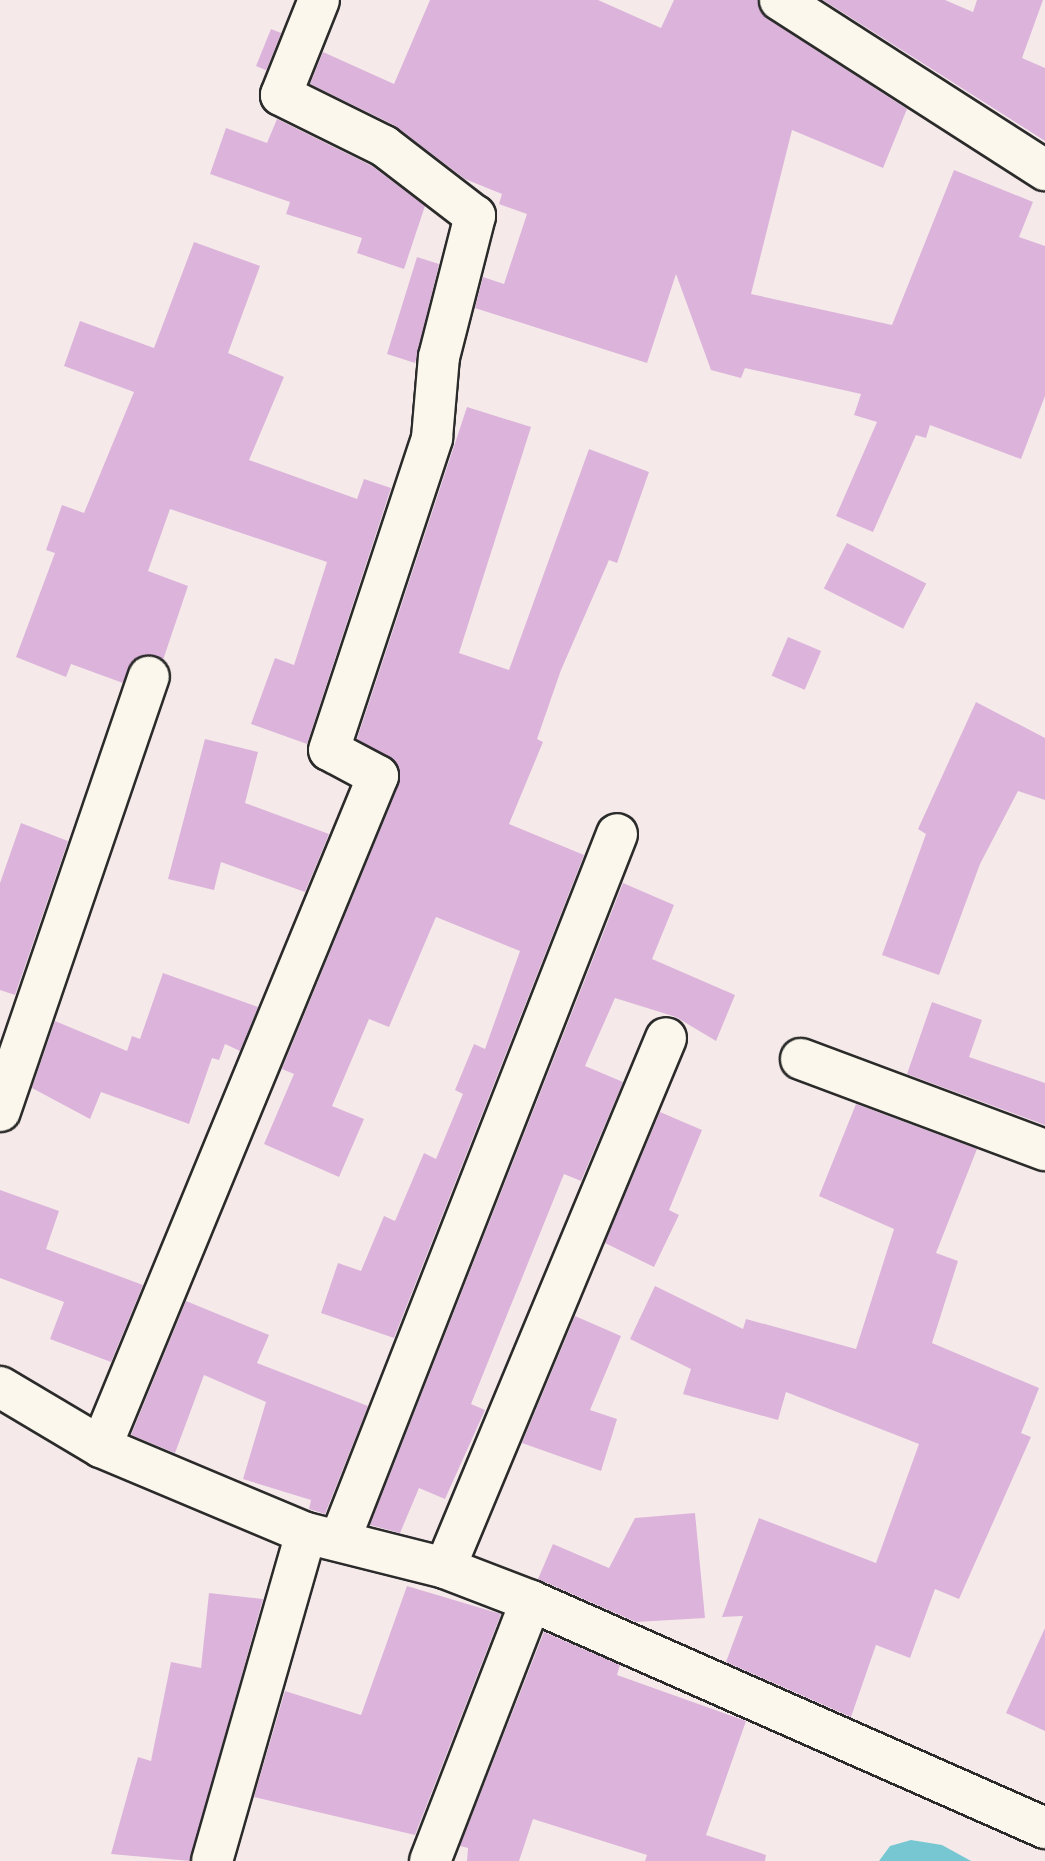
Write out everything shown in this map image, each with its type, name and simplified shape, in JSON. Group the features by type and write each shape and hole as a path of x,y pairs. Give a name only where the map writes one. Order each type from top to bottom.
{"street":[{"path":"101,1447 378,776 329,750 432,438 439,357 475,216 384,146 281,95 319,0"},
{"path":"780,0 1045,170"},
{"path":"0,1111 149,677"},
{"path":"212,1861 324,1535 617,834"},
{"path":"445,1568 666,1038"},
{"path":"801,1059 1045,1150"},
{"path":"0,1387 101,1447 324,1535 445,1568 531,1601 1045,1828"},
{"path":"430,1861 531,1601"}],"water":[{"path":"911,1840 942,1845 971,1861 879,1861 890,1846"}],"building":[{"path":"430,0 598,0 661,28 674,0 757,0 768,19 907,109 883,168 792,130 751,294 892,325 954,170 1033,202 1019,237 1045,246 1045,396 1021,459 930,425 926,438 916,435 873,532 836,516 877,422 854,415 861,394 745,368 741,378 711,370 676,274 647,363 475,308 483,277 504,284 527,214 499,204 502,194 465,179 394,125 310,84 323,52 394,84"},
{"path":"823,0 945,0 973,12 977,0 1043,0 1022,58 1045,68 1045,141"},
{"path":"271,29 281,33 266,70 256,66"},
{"path":"277,119 372,166 425,206 404,269 357,253 362,238 286,214 290,202 210,174 226,128 267,143"},
{"path":"194,242 260,266 228,353 284,377 249,460 357,499 364,479 391,488 307,744 251,724 275,658 294,665 327,562 170,509 148,571 188,586 163,660 135,659 123,683 71,664 66,677 16,657 55,553 46,550 62,505 84,513 134,392 64,366 80,321 154,348"},
{"path":"417,257 439,264 415,363 387,354"},
{"path":"467,407 531,427 459,653 509,670 589,449 649,472 617,563 609,560 561,670 537,739 543,742 509,824 584,855 394,1338 321,1313 338,1263 361,1271 384,1216 395,1221 424,1153 436,1159 463,1094 455,1090 474,1044 485,1049 520,951 436,917 389,1027 369,1019 332,1106 364,1119 339,1177 264,1144 294,1074 282,1069 399,784 397,763 357,739"},
{"path":"847,543 926,583 903,629 824,588"},
{"path":"788,637 821,651 805,690 772,676"},
{"path":"976,702 1045,738 1045,800 1018,791 980,864 939,975 882,955 926,834 918,829"},
{"path":"205,739 258,752 245,803 329,834 305,892 221,862 214,890 168,879"},
{"path":"21,823 68,841 15,995 0,990 0,883"},
{"path":"623,883 674,905 652,959 735,995 716,1041 676,1017 615,998 585,1066 623,1082 581,1181 564,1174 471,1404 485,1410 445,1499 419,1488 400,1533 370,1525"},
{"path":"163,973 258,1007 240,1051 225,1044 219,1060 212,1058 189,1124 101,1092 90,1119 32,1088 55,1021 127,1051 132,1036 140,1039"},
{"path":"932,1002 982,1020 969,1057 1045,1083 1045,1125 907,1074"},
{"path":"856,1104 977,1149 936,1253 958,1261 932,1343 1039,1388 1021,1433 1031,1437 959,1599 935,1589 910,1658 876,1645 851,1717 726,1662 743,1616 722,1617 759,1518 876,1563 919,1444 786,1392 778,1420 683,1394 691,1369 630,1339 655,1286 743,1329 746,1319 856,1349 894,1229 819,1196"},
{"path":"660,1112 702,1130 669,1210 679,1215 654,1267 605,1243"},
{"path":"0,1190 59,1211 46,1249 143,1285 111,1362 50,1339 64,1302 0,1278"},
{"path":"186,1301 269,1335 257,1363 368,1406 325,1514 309,1509 311,1500 243,1479 266,1402 204,1375 175,1453 131,1435"},
{"path":"575,1316 621,1336 590,1410 617,1419 601,1471 522,1443"},
{"path":"695,1513 705,1618 636,1622 538,1579 553,1544 609,1568 635,1518"},
{"path":"407,1586 501,1614 415,1835 254,1797 285,1691 361,1715"},
{"path":"209,1593 263,1599 190,1861 111,1854 138,1757 151,1761 171,1662 201,1668"},
{"path":"1045,1628 1045,1731 1006,1713"},
{"path":"544,1632 620,1665 617,1675 746,1721 706,1835 766,1855 765,1861 645,1861 647,1855 533,1819 519,1861 467,1861 468,1848 460,1846"}]}
